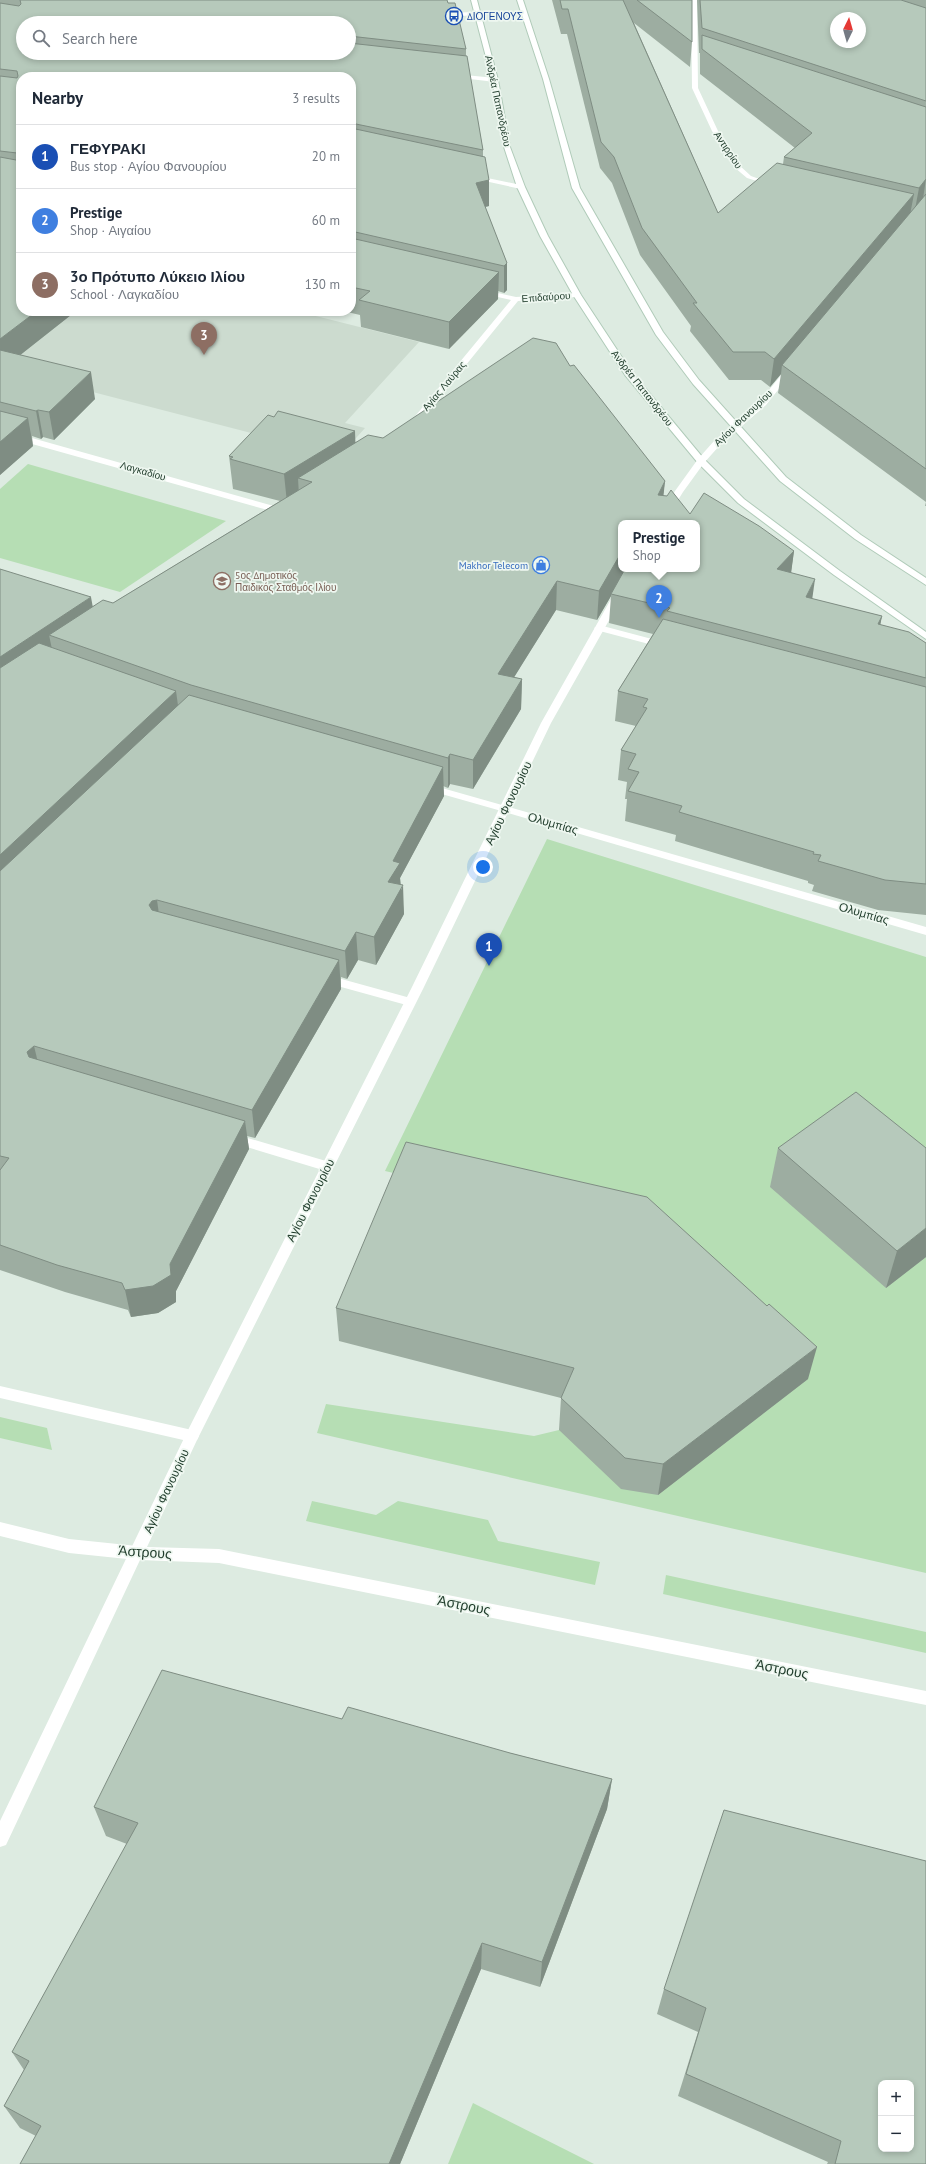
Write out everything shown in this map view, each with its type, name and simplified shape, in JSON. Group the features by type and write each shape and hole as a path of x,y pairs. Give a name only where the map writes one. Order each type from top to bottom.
{"street":[{"name":"Ανδρέα Παπανδρέου","path":"474,0 495,80 508,147 521,186 544,236 577,295 595,325 628,373 701,461 741,501 837,573 926,636"},
{"path":"520,0 546,79 576,188 659,333 696,382 783,479 858,537 926,582"},
{"name":"Αντιρρίου","path":"694,0 696,55 695,88 715,131 736,166 749,177 781,188"},
{"path":"431,15 478,14"},
{"path":"696,55 703,58"},
{"path":"447,75 495,80"},
{"path":"467,175 521,186"},
{"name":"Επιδαύρου","path":"471,288 516,299 577,295"},
{"name":"Αγίας Λαύρας","path":"410,427 516,299"},
{"name":"Αγίου Φανουρίου","path":"662,520 679,491 701,461 717,443 763,403 793,366"},
{"name":"Λαγκαδίου","path":"0,432 289,510 272,520"},
{"name":"Αγίου Φανουρίου","path":"0,1839 192,1436 326,1166 410,1002 546,723 631,572"},
{"path":"599,628 675,648"},
{"name":"Ολυμπίας","path":"420,785 926,931"},
{"path":"312,975 410,1002"},
{"path":"221,1135 326,1166"},
{"path":"0,1392 192,1436"},
{"name":"Άστρους","path":"0,1529 69,1546 137,1553 219,1556 926,1698"}],"shaded area":[{"path":"0,237 16,293 16,316 316,316 419,342 345,423 365,428 340,456 0,368"}],"green space":[{"path":"28,464 226,521 120,592 0,558 0,489"},
{"path":"547,839 926,957 926,1573 317,1433 326,1404 534,1436 559,1430 642,1231 385,1171"},
{"path":"0,1417 47,1428 52,1450 0,1438"},
{"path":"312,1501 376,1515 398,1501 488,1520 498,1541 600,1562 595,1585 306,1521"},
{"path":"666,1575 926,1632 926,1653 663,1594"},
{"path":"473,2103 594,2164 448,2164"}],"building":[{"path":"20,0 447,0 448,3 455,3 466,49 356,37 356,16 16,16 16,60 356,60 356,44 467,56 483,150 356,124 356,72 17,72 0,69 0,3 19,6 21,4"},
{"path":"560,0 623,0 718,213 777,163 914,194 774,359 765,352 733,352 693,303 697,303 642,228 614,157 601,142 568,9 562,9"},
{"path":"637,0 692,0 692,42"},
{"path":"700,0 901,0 926,8 926,101 702,28"},
{"path":"702,35 926,107 926,179 919,188 784,157 812,133 702,49"},
{"path":"0,76 16,78 16,153 0,151"},
{"path":"356,129 485,157 489,180 476,183 507,263 504,266 356,232"},
{"path":"0,157 16,160 16,316 30,316 0,339"},
{"path":"926,194 926,469 782,365"},
{"path":"356,239 499,272 449,322 359,300 370,291 356,288"},
{"path":"533,338 556,343 570,366 574,365 665,481 658,495 667,496 671,490 690,514 704,493 759,526 794,551 777,569 815,579 806,597 882,616 878,624 909,632 926,643 926,678 667,611 670,608 611,594 623,572 700,572 700,520 618,520 618,558 599,591 557,581 498,674 522,679 473,760 450,754 448,758 191,685 49,635 103,600 113,603 312,482 298,478 368,435 383,438"},
{"path":"0,350 91,372 49,412 36,411 0,402"},
{"path":"0,411 28,418 0,442"},
{"path":"278,411 355,431 284,474 230,459 233,457 229,456 268,415 274,417"},
{"path":"0,569 91,597 0,657"},
{"path":"663,619 926,687 926,884 885,880 818,861 821,855 813,854 814,852 679,812 682,806 628,791 639,772 628,769 636,754 621,750 647,708 643,707 648,699 618,691"},
{"path":"39,643 176,691 0,855 0,668"},
{"path":"189,695 443,767 393,861 400,863 388,882 403,885 374,937 356,932 345,951 157,900 152,901 149,905 152,910 339,960 252,1110 34,1046 27,1052 29,1057 245,1121 170,1264 171,1275 153,1286 125,1290 122,1283 57,1265 0,1245 0,1170 9,1158 0,1156 0,871"},
{"path":"856,1092 926,1148 926,1228 897,1251 778,1148"},
{"path":"406,1142 647,1197 767,1306 769,1304 817,1347 663,1464 625,1458 561,1398 574,1368 336,1308"},
{"path":"162,1670 342,1719 348,1707 510,1753 612,1779 542,1962 482,1943 389,2164 20,2164 41,2126 4,2106 29,2061 12,2052 138,1823 94,1807"},
{"path":"724,1810 926,1861 926,2164 835,2164 841,2141 686,2074 706,2008 664,1989"}],"place":[{"name":"ΔΙΟΓΕΝΟΥΣ","path":"454,16"},
{"name":"3ο Πρότυπο Λύκειο Ιλίου","path":"204,355"},
{"name":"Makhor Telecom","path":"541,565"},
{"name":"5ος Δημοτικός Παιδικός Σταθμός Ιλίου","path":"222,581"},
{"name":"Prestige","path":"659,618"},
{"name":"ΓΕΦΥΡΑΚΙ","path":"489,966"}]}
